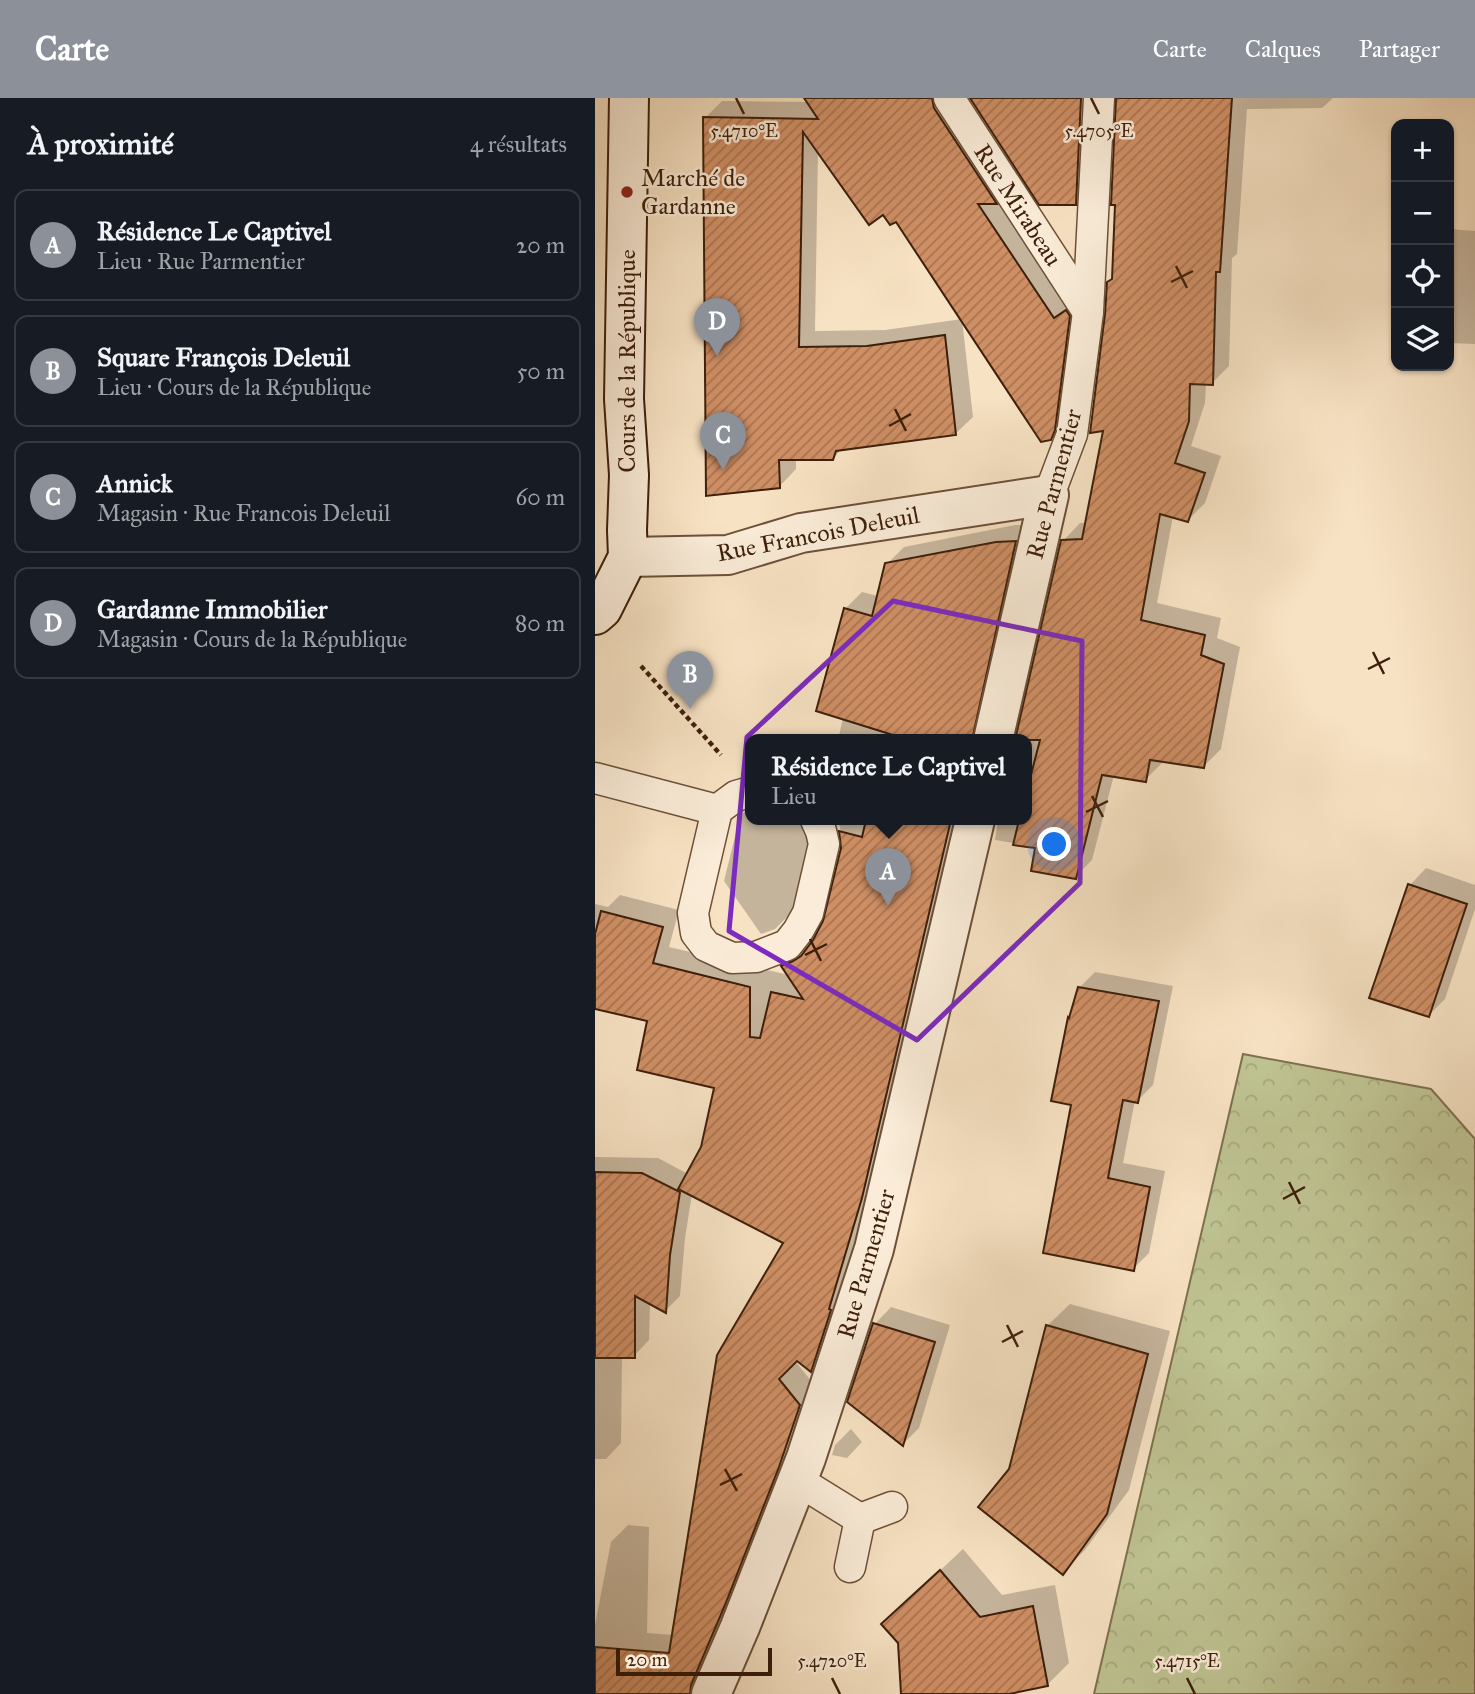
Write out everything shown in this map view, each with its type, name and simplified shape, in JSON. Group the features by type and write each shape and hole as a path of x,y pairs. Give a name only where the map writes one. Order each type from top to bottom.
{"street":[{"name":"Cours de la République","path":"595,615 602,609 628,557 629,475 609,399 629,98"},
{"name":"Rue Francois Deleuil","path":"628,557 728,555 801,533 1049,495"},
{"name":"Rue Parmentier","path":"994,734 1049,495"},
{"name":"Rue Parmentier","path":"711,1694 806,1458 874,1249 974,825"}],"lane":[{"name":"Rue Mirabeau","path":"949,98 1088,312"},
{"name":"Rue Parmentier","path":"1049,495 1072,434 1088,312 1099,98"},
{"path":"595,778 717,810"},
{"path":"745,793 736,796 717,810 693,913 696,933 706,946 732,958 755,957 787,945 798,932 808,913 824,844 818,825"},
{"path":"797,1480 860,1519"},
{"path":"860,1519 892,1507"},
{"path":"850,1567 860,1519"}],"path":[{"path":"641,666 722,757"}],"highlighted area":[{"path":"893,601 1082,641 1080,883 917,1040 729,931 747,737"}],"green space":[{"path":"1243,1054 1431,1089 1475,1139 1475,1694 1094,1694"}],"building":[{"path":"804,98 932,98 934,108 997,204 978,204 1054,318 1066,310 1070,316 1055,430 1051,440 1041,442 896,222 890,225 883,215 869,225 803,132 799,347 867,346 945,335 956,435 836,451 833,460 779,460 780,488 706,496 703,117 818,119"},
{"path":"970,98 1081,98 1076,205 1039,205"},
{"path":"1116,98 1232,98 1220,272 1216,272 1213,385 1190,384 1189,421 1175,463 1205,473 1188,522 1160,514 1141,620 1205,635 1201,655 1224,664 1204,768 1150,760 1146,782 1102,775 1076,879 1031,871 1035,848 1013,845 1018,825 1032,825 1032,771 1040,740 1032,740 1032,734 1016,734 1061,540 1082,539 1103,431 1090,433 1107,282 1112,279 1115,205 1111,205"},
{"path":"1016,541 973,734 890,734 816,711 844,608 872,616 885,563 996,542"},
{"path":"865,825 950,825 862,1198 829,1309 831,1310 811,1372 797,1361 779,1379 800,1405 779,1467 691,1685 690,1694 595,1694 595,1647 669,1653 717,1355 783,1243 678,1189 701,1147 714,1088 637,1070 647,1021 595,1009 595,934 601,911 663,927 653,963 750,987 750,1037 760,1038 771,992 803,999 781,966 801,956 823,921 841,848 839,831 862,837"},
{"path":"1408,884 1467,904 1429,1017 1369,998"},
{"path":"1078,987 1159,1001 1138,1103 1123,1100 1108,1178 1150,1187 1134,1271 1043,1253 1071,1105 1051,1101 1068,1017"},
{"path":"595,1172 642,1173 680,1192 670,1255 666,1313 635,1296 635,1358 595,1358"},
{"path":"873,1323 935,1342 903,1446 847,1402"},
{"path":"1046,1325 1148,1354 1107,1514 1063,1575 978,1507 1009,1469"},
{"path":"940,1570 980,1617 1033,1606 1048,1686 1009,1694 901,1694 898,1643 881,1624"}],"place":[{"name":"Marché de Gardanne","path":"627,192"},
{"name":"Gardanne Immobilier","path":"717,356"},
{"name":"Annick","path":"723,470"},
{"name":"Square François Deleuil","path":"690,709"},
{"name":"Résidence Le Captivel","path":"888,906"}]}
